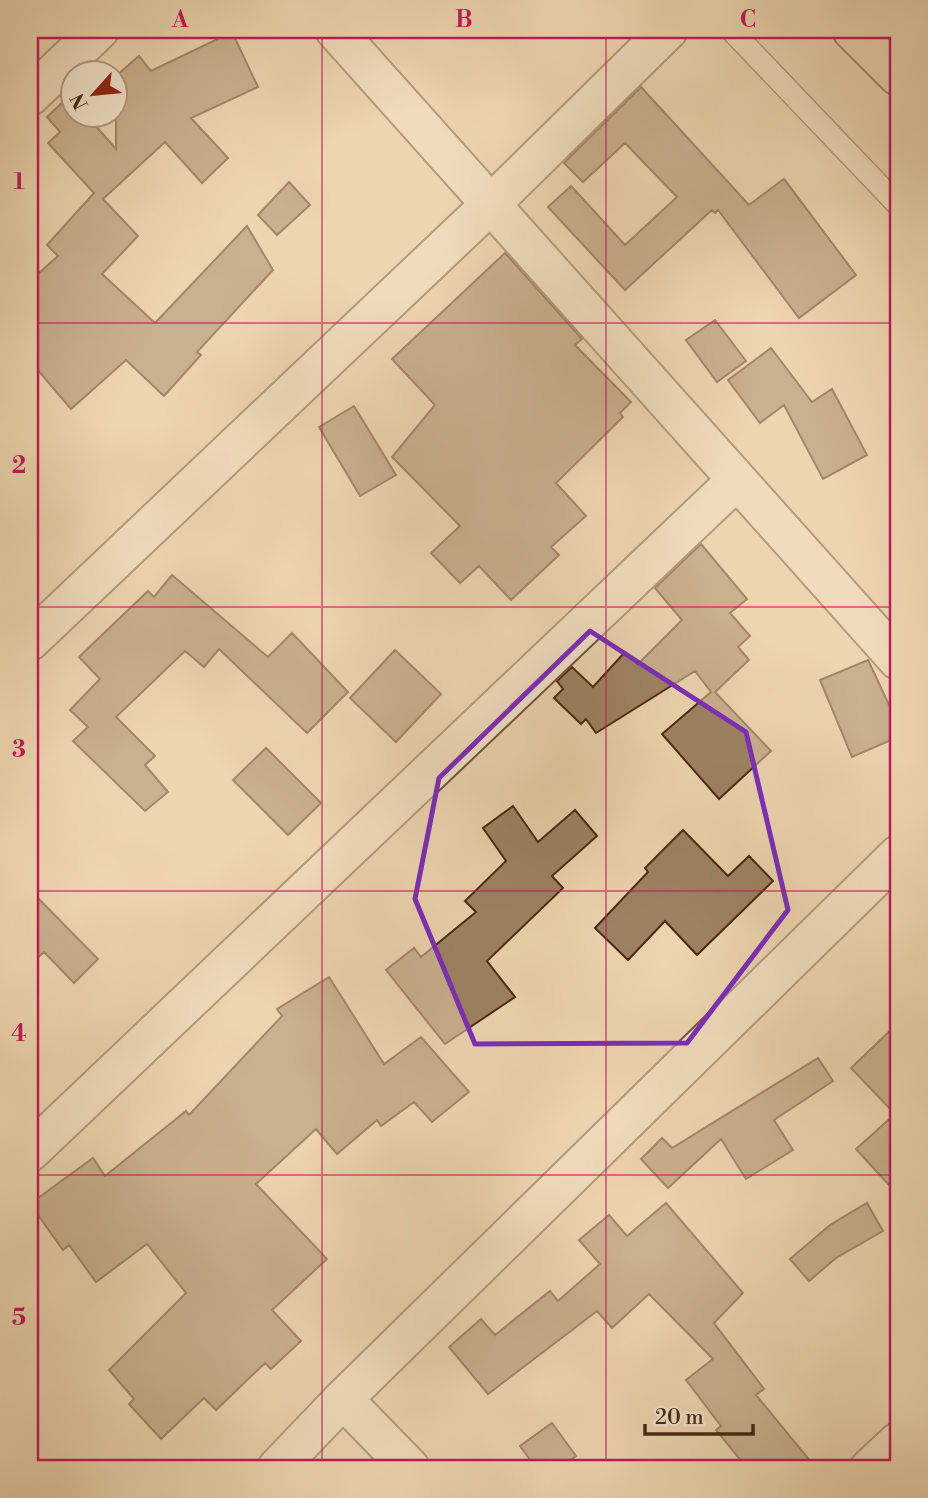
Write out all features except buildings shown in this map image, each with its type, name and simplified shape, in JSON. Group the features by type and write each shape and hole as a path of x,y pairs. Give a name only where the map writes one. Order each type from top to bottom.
{"highway":[{"path":"852,30 898,76"}],"street":[{"path":"30,96 99,30"},
{"path":"335,30 898,660"},
{"path":"30,641 491,204 668,30"},
{"path":"30,1152 737,480"},
{"path":"277,1468 343,1399 897,858"},
{"path":"343,1399 411,1468"},
{"path":"870,1468 898,1442"}],"lane":[{"path":"731,30 898,205"}],"highlighted area":[{"path":"590,631 746,732 788,910 687,1043 475,1044 415,899 439,778"}]}
